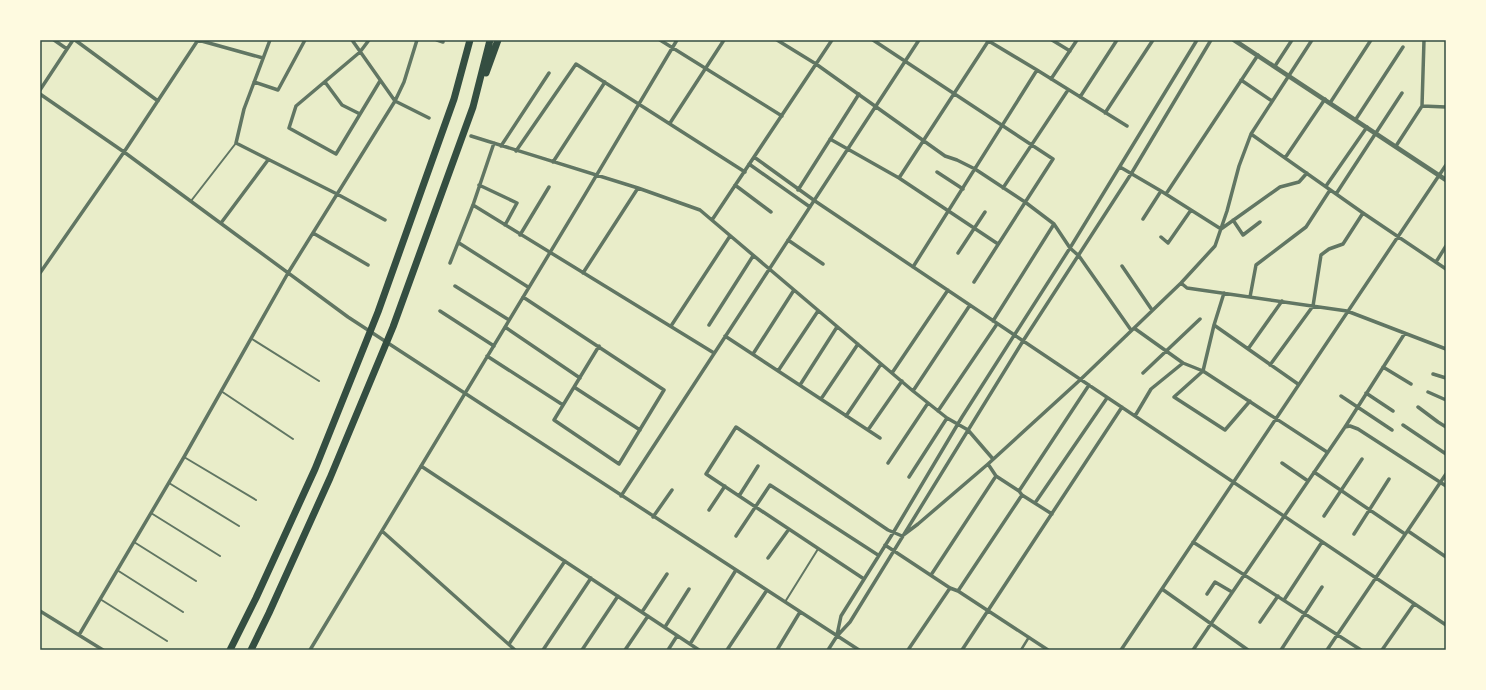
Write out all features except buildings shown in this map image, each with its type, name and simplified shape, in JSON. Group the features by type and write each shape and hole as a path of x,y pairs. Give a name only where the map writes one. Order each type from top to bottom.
{"highway":[{"path":"230,650 315,469 378,312 454,99 470,40"},
{"path":"473,107 490,40"},
{"path":"251,650 312,520 381,357 498,40"}],"street":[{"path":"54,40 67,49"},
{"path":"40,90 74,40 158,101"},
{"path":"40,273 124,152 198,40 263,58"},
{"path":"270,40 244,109 236,143 385,220"},
{"path":"254,82 278,90 306,40"},
{"path":"352,40 395,101 429,118"},
{"path":"369,40 360,52 296,106 289,128 336,154 380,81"},
{"path":"78,635 169,483 252,339 288,273 395,101 404,82 418,40"},
{"path":"437,40 443,42 443,40"},
{"path":"660,40 782,116"},
{"path":"310,650 422,466 528,287 597,176 677,40"},
{"path":"670,123 724,40"},
{"path":"777,40 816,64 922,141 945,156 975,169 1025,202 1054,224 1070,248 1079,256 1132,329 1183,363 1203,371 1327,452"},
{"path":"712,220 832,40"},
{"path":"873,40 1053,158 974,282"},
{"path":"621,496 919,40"},
{"path":"899,178 988,40 1127,126"},
{"path":"1052,40 1070,51"},
{"path":"1051,79 1078,40"},
{"path":"1080,97 1117,40"},
{"path":"1105,113 1153,40"},
{"path":"837,636 841,616 893,533 958,424 1070,248 1197,40"},
{"path":"828,650 837,636 850,622 1023,341 1131,174 1211,40"},
{"path":"1234,40 1356,119 1446,180"},
{"path":"1275,66 1292,40"},
{"path":"902,536 993,460 1080,380 1181,283 1215,246 1227,211 1239,166 1251,134 1312,40"},
{"path":"1330,103 1370,40"},
{"path":"1396,146 1422,106 1424,40"},
{"path":"1356,119 1403,47"},
{"path":"1166,194 1258,55"},
{"path":"516,151 576,64 670,123 744,172"},
{"path":"913,267 1037,70"},
{"path":"501,146 550,73"},
{"path":"1241,80 1272,101"},
{"path":"325,82 342,105 360,114"},
{"path":"553,162 605,82"},
{"path":"1003,188 1068,90"},
{"path":"1336,194 1375,132 1402,93"},
{"path":"40,94 124,152 348,317 859,650"},
{"path":"798,190 859,94"},
{"path":"1285,158 1325,99"},
{"path":"1422,106 1446,107"},
{"path":"1326,186 1367,127"},
{"path":"1251,134 1363,213 1446,269"},
{"path":"470,136 638,188 700,210 913,391 947,418 968,430 993,460"},
{"path":"830,139 899,178 998,244"},
{"path":"450,263 473,206 494,143"},
{"path":"754,157 814,201 1446,625"},
{"path":"221,223 268,160"},
{"path":"750,164 810,207"},
{"path":"1121,650 1347,310 1446,165"},
{"path":"1120,167 1221,229"},
{"path":"937,172 962,189"},
{"path":"1221,229 1280,187 1298,182 1306,173"},
{"path":"479,185 517,203 505,225"},
{"path":"735,186 771,212"},
{"path":"520,235 549,187"},
{"path":"583,272 638,188"},
{"path":"1250,297 1256,264 1306,227 1330,190"},
{"path":"1143,219 1161,191"},
{"path":"473,206 714,353"},
{"path":"1161,237 1168,243 1191,210"},
{"path":"958,253 985,212"},
{"path":"1270,365 1313,306 1320,255 1329,249 1343,244 1363,213"},
{"path":"1233,220 1243,235 1260,222"},
{"path":"993,321 1054,224"},
{"path":"313,233 368,265"},
{"path":"671,326 730,236"},
{"path":"788,240 823,264"},
{"path":"459,243 528,287"},
{"path":"1436,262 1446,246"},
{"path":"709,325 753,256"},
{"path":"1122,266 1152,310"},
{"path":"1181,283 1187,288 1347,310 1446,349"},
{"path":"455,286 509,320"},
{"path":"753,354 794,290"},
{"path":"892,373 948,290"},
{"path":"1224,294 1214,326 1203,371 1174,397 1225,430 1250,401"},
{"path":"523,297 599,346 664,390 619,464 554,420 599,346"},
{"path":"1248,350 1282,301"},
{"path":"913,391 970,305"},
{"path":"440,311 494,346"},
{"path":"778,371 818,311"},
{"path":"1143,373 1167,352 1200,319"},
{"path":"938,411 997,324"},
{"path":"1214,326 1298,384"},
{"path":"505,327 580,378"},
{"path":"800,385 838,327"},
{"path":"1193,650 1345,427 1405,333"},
{"path":"725,336 880,438"},
{"path":"821,399 858,344"},
{"path":"487,356 563,406"},
{"path":"1135,416 1151,389 1183,363"},
{"path":"846,416 881,364"},
{"path":"1383,367 1411,384"},
{"path":"1434,374 1446,378"},
{"path":"868,430 902,381"},
{"path":"1019,491 1088,385"},
{"path":"574,387 640,430"},
{"path":"1428,392 1446,400"},
{"path":"1366,393 1393,411"},
{"path":"1341,396 1392,430"},
{"path":"1036,503 1108,398"},
{"path":"888,463 928,403"},
{"path":"962,650 1122,407"},
{"path":"1418,407 1446,427"},
{"path":"909,477 947,418"},
{"path":"1403,425 1446,454"},
{"path":"1345,427 1350,426 1358,428 1446,486"},
{"path":"864,579 706,474 736,427 893,533 902,536"},
{"path":"1324,516 1362,458"},
{"path":"1282,463 1308,481"},
{"path":"988,464 996,476 1052,514"},
{"path":"422,466 699,650"},
{"path":"739,496 758,466"},
{"path":"1314,472 1369,510 1446,557"},
{"path":"1327,650 1446,474"},
{"path":"931,575 996,476"},
{"path":"1354,534 1389,479"},
{"path":"736,536 770,484 878,555"},
{"path":"709,510 725,486"},
{"path":"653,516 672,490"},
{"path":"958,591 1022,495"},
{"path":"768,558 789,529"},
{"path":"382,531 515,650"},
{"path":"1193,542 1361,650"},
{"path":"1284,600 1322,542"},
{"path":"885,544 950,588 958,591 1048,650"},
{"path":"509,644 565,561"},
{"path":"690,644 736,570"},
{"path":"642,612 667,574"},
{"path":"543,650 591,578"},
{"path":"1207,594 1215,582 1232,592"},
{"path":"1281,650 1322,587"},
{"path":"908,650 950,588"},
{"path":"665,628 689,589"},
{"path":"1162,589 1248,650"},
{"path":"727,650 767,590"},
{"path":"582,650 618,596"},
{"path":"1260,622 1278,596"},
{"path":"1382,650 1414,604"},
{"path":"40,611 103,650"},
{"path":"777,650 800,612"},
{"path":"625,650 648,616"},
{"path":"668,650 677,636"},
{"path":"1021,650 1030,637"}],"lane":[{"path":"191,201 236,143"},
{"path":"252,339 319,381"},
{"path":"222,391 293,439"},
{"path":"184,457 256,500"},
{"path":"169,483 239,526"},
{"path":"151,513 220,556"},
{"path":"134,542 196,581"},
{"path":"785,602 818,548"},
{"path":"117,570 184,612"},
{"path":"100,599 167,641"}]}
